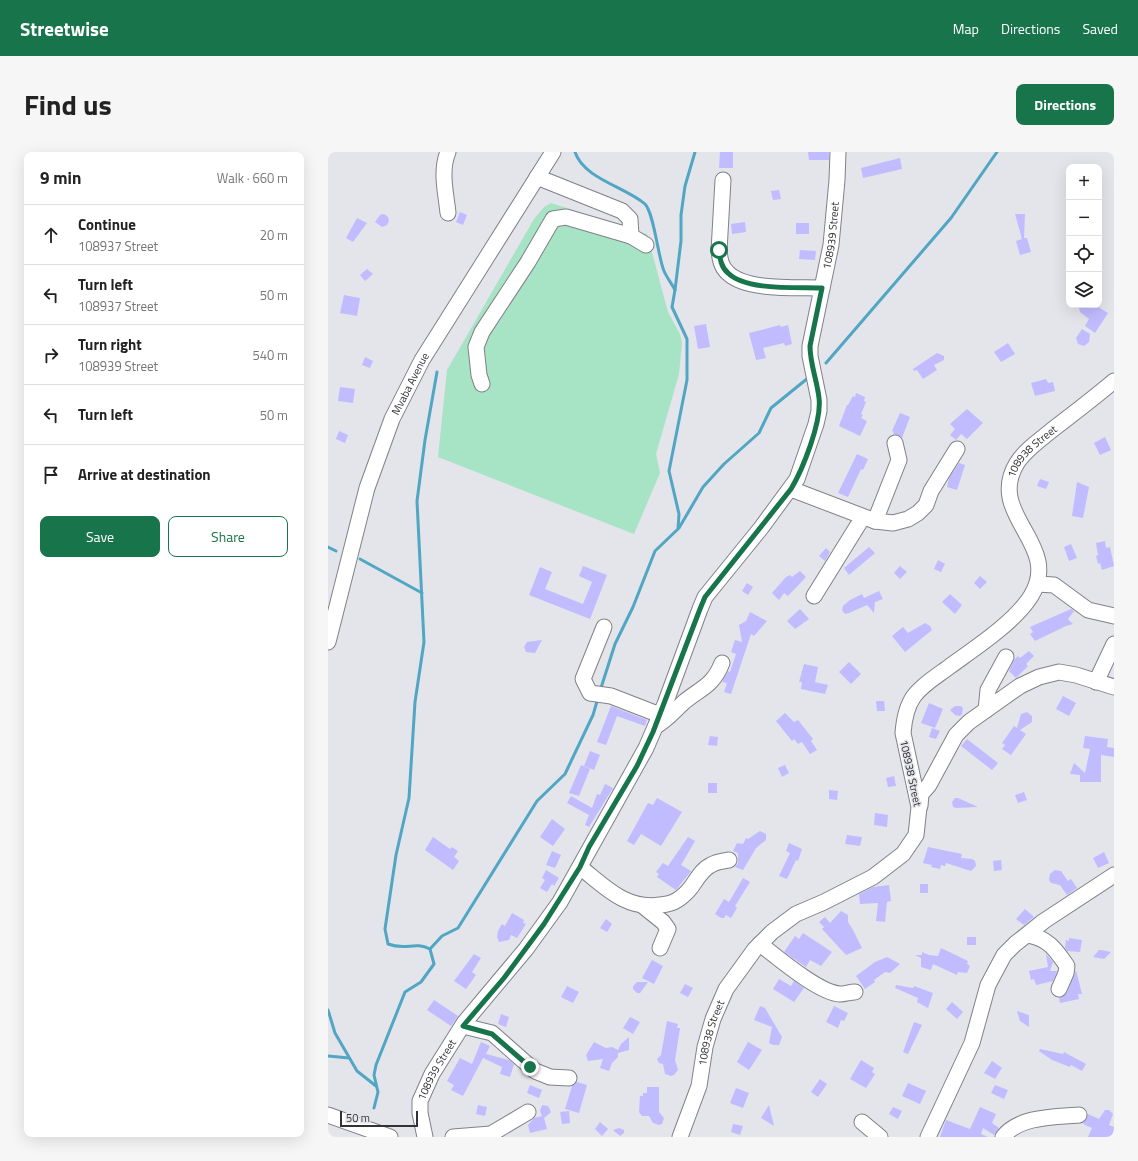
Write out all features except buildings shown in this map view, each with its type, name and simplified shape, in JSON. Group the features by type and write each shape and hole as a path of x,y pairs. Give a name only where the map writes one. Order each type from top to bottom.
{"street":[{"path":"448,152 445,159 444,174 448,213"},
{"name":"Mvaba Avenue","path":"328,642 367,488 392,419 422,360 553,152"},
{"name":"108939 Street","path":"425,1137 420,1113 420,1101 432,1074 463,1026 504,978 544,924 580,867 589,847 637,766 658,721 705,597 791,489 802,465 819,411 819,400 810,356 810,346 831,245 838,152"},
{"path":"537,177 622,211 630,219 631,236"},
{"path":"723,180 719,250 720,260 728,273 738,280 761,286 822,288"},
{"path":"482,384 479,375 476,346 482,332 528,262 553,219 566,216 631,236 646,245"},
{"name":"108938 Street","path":"680,1137 699,1086 708,1034 718,1006 736,974 760,944 772,932 796,914 824,902 873,877 903,854 916,836 919,807 903,733 904,721 910,704 920,690 1008,620 1025,604 1037,584 1038,572 1036,554 1011,507 1009,488 1013,471 1023,456 1036,443 1114,381"},
{"path":"814,596 869,519 898,465 896,443"},
{"path":"791,489 869,519 893,523 908,519 918,513 926,505 931,491 957,450"},
{"path":"1037,584 1054,585 1088,610 1114,616"},
{"path":"604,627 583,679 590,693 611,696 658,721 668,719 684,702 709,685 717,676 722,664"},
{"path":"1096,682 1114,644"},
{"path":"986,710 988,690 1006,657"},
{"path":"919,807 921,794 929,785 956,735 969,722 1020,686 1050,673 1068,673 1114,687"},
{"path":"580,867 629,903 643,906 669,904 677,901 693,886 705,869 711,864 729,860"},
{"path":"928,1137 972,1043 986,991 995,969 1004,955 1015,944 1044,921 1114,875"},
{"path":"643,906 663,922 668,929 660,948"},
{"path":"1028,935 1038,936 1047,941 1067,966 1066,973 1059,989"},
{"path":"760,944 823,988 838,994 855,992"},
{"path":"463,1026 492,1034 535,1071 550,1077 569,1078"},
{"path":"453,1137 491,1134 528,1112"},
{"path":"328,1115 390,1137"},
{"path":"1003,1137 1014,1127 1030,1121 1079,1115"},
{"path":"862,1122 880,1137"}],"green space":[{"path":"551,203 647,234 668,312 680,334 682,343 679,374 656,454 660,473 634,534 438,457 447,370 534,219 544,207"}],"waterway":[{"path":"575,152 587,169 606,182 637,198 645,204 648,209 665,274 675,290 672,307 687,339 687,380 669,471 679,514 678,529 655,551 633,607 615,644 600,691"},
{"path":"675,290 681,241 681,215 685,186 695,152"},
{"path":"826,363 951,218 997,152"},
{"path":"374,1108 378,1092 374,1075 376,1065 405,992 421,982 434,964 430,949 419,946 400,947 388,944 385,929 396,855 409,798 415,702 424,642 417,501 425,440 437,372"},
{"path":"679,528 703,487 724,464 759,433 771,408 808,378"},
{"path":"328,547 336,551"},
{"path":"360,559 422,593"},
{"path":"430,949 442,936 458,928 537,801 565,774 593,715 598,698"},
{"path":"328,1010 335,1033 357,1071 376,1086"},
{"path":"328,1056 349,1058"}],"route":[{"path":"530,1067 492,1034 463,1026 464,1023 504,978 560,902 580,867 589,847 646,748 665,704 705,597 791,489 797,479 816,424 819,411 819,400 810,356 810,346 822,288 761,286 738,280 723,268 719,250"}]}
